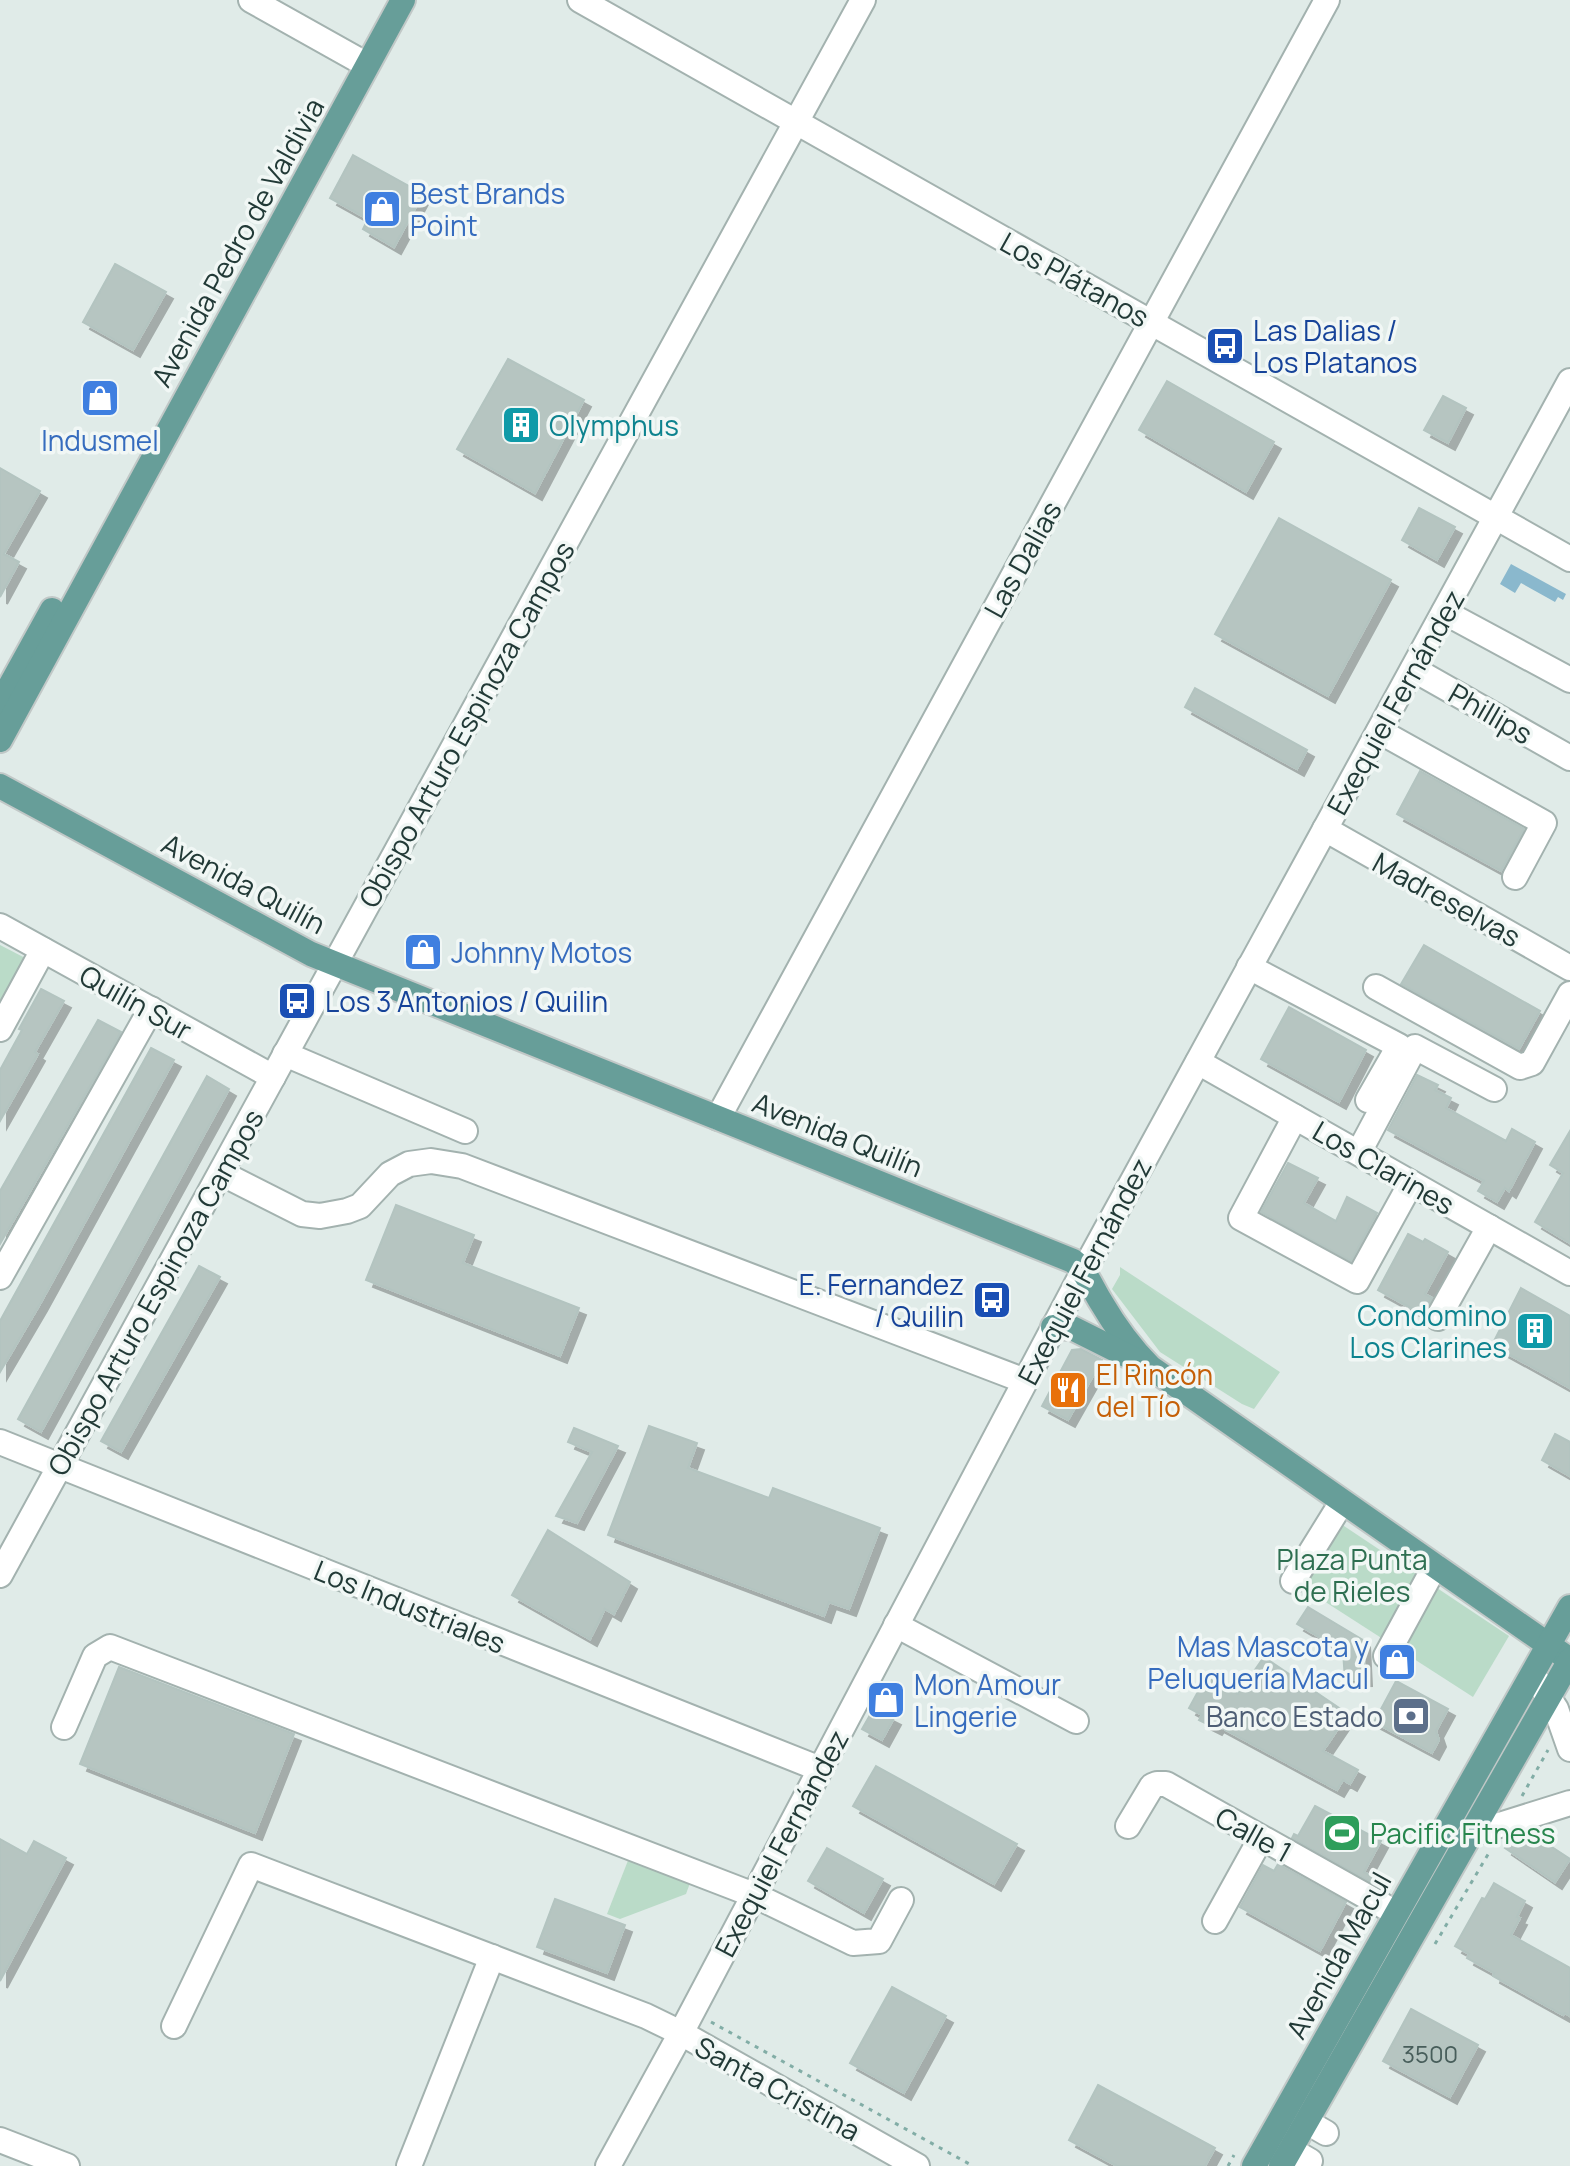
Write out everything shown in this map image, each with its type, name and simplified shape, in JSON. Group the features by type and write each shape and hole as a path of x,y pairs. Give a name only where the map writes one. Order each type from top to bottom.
{"main road":[{"name":"Avenida Pedro de Valdivia","path":"0,740 403,0"},
{"name":"Avenida Pedro de Valdivia","path":"0,704 85,551 123,512"},
{"name":"Avenida Quilín","path":"0,786 291,944 335,964 1052,1252 1073,1261 1084,1270"},
{"path":"1084,1270 1115,1323 1150,1367 1570,1660"},
{"path":"1053,1327 1072,1328 1150,1367"},
{"name":"Avenida Macul","path":"1254,2166 1570,1607"},
{"name":"Avenida Macul","path":"1294,2159 1316,2127 1471,1834 1570,1660"}],"street":[{"path":"251,0 367,65"},
{"name":"Los Plátanos","path":"580,0 1570,559"},
{"name":"Obispo Arturo Espinoza Campos","path":"0,1575 863,0"},
{"name":"Las Dalias","path":"718,1118 1327,0"},
{"name":"Exequiel Fernández","path":"608,2166 1053,1327 1570,381"},
{"path":"1444,612 1570,680"},
{"name":"Phillips","path":"1413,669 1570,758"},
{"path":"1379,731 1544,823 1515,877"},
{"name":"Madreselvas","path":"1325,829 1570,968"},
{"name":"Quilín Sur","path":"0,926 273,1077"},
{"path":"0,1029 43,950"},
{"path":"1249,967 1399,1046 1368,1100"},
{"path":"1376,987 1520,1067 1532,1063 1570,994"},
{"path":"0,1277 151,1009"},
{"path":"1359,1152 1415,1047 1494,1089"},
{"path":"285,1054 465,1131"},
{"name":"Los Clarines","path":"1198,1062 1570,1273"},
{"path":"1295,1117 1241,1218 1357,1281 1411,1183"},
{"path":"221,1173 302,1214 320,1216 360,1206 390,1174 409,1164 431,1161 462,1166 1025,1381"},
{"path":"1438,1318 1489,1227"},
{"name":"Los Industriales","path":"0,1442 820,1769"},
{"path":"1293,1581 1342,1502"},
{"path":"1386,1656 1435,1566"},
{"path":"896,1625 1076,1721"},
{"path":"64,1727 95,1656 110,1647 754,1895 853,1943 879,1941 901,1900"},
{"path":"1531,1674 1556,1709 1570,1749"},
{"name":"Calle 1","path":"1128,1826 1152,1786 1161,1783 1396,1913"},
{"path":"1471,1834 1570,1803"},
{"path":"1215,1921 1261,1838"},
{"name":"Santa Cristina","path":"174,2026 251,1865 646,2016 917,2166"},
{"path":"409,2166 492,1957"},
{"path":"0,2140 67,2166"}],"path":[{"path":"708,2020 973,2166"}],"green space":[{"path":"0,945 29,960 0,1014"},
{"path":"1120,1267 1280,1372 1254,1409 1160,1352 1112,1289 1120,1275"},
{"name":"Plaza Punta de Rieles","path":"1338,1522 1509,1636 1473,1697 1296,1583"},
{"path":"629,1858 690,1883 686,1894 620,1919 607,1914"}],"water":[{"path":"1511,564 1566,594 1563,600 1558,597 1555,602 1521,583 1515,593 1500,584"}],"building":[{"name":"Best Brands Point","path":"353,155 423,194 394,247 363,229 368,219 330,198"},
{"path":"115,264 166,292 133,350 83,322"},
{"name":"Olymphus","path":"508,359 584,400 535,493 457,449"},
{"path":"1167,381 1274,442 1246,492 1139,430"},
{"path":"1443,396 1466,408 1448,443 1424,430"},
{"path":"0,468 40,491 4,554 19,562 0,597"},
{"path":"1419,508 1455,527 1437,560 1402,540"},
{"path":"1279,518 1391,580 1328,696 1215,634"},
{"path":"1195,688 1307,750 1297,769 1185,707"},
{"path":"1420,771 1524,829 1501,871 1397,814"},
{"path":"1424,945 1540,1011 1519,1049 1401,984"},
{"path":"41,989 64,1001 0,1121 0,1070"},
{"path":"1289,1007 1366,1050 1339,1102 1261,1059"},
{"path":"98,1020 121,1032 0,1244 0,1191"},
{"path":"151,1048 174,1060 0,1372 0,1321"},
{"path":"1417,1075 1438,1085 1435,1090 1451,1098 1446,1108 1506,1141 1512,1129 1535,1142 1509,1191 1505,1188 1497,1202 1478,1191 1484,1181 1388,1130"},
{"path":"207,1076 229,1089 41,1432 18,1419"},
{"path":"1570,1131 1570,1243 1535,1222 1563,1173 1550,1165"},
{"path":"1288,1163 1318,1178 1304,1203 1336,1221 1347,1197 1377,1213 1351,1261 1261,1212"},
{"path":"396,1205 474,1235 463,1263 579,1308 560,1356 366,1280"},
{"path":"1408,1234 1423,1242 1425,1239 1448,1252 1425,1294 1432,1298 1424,1315 1378,1290"},
{"path":"199,1266 220,1277 121,1452 101,1441"},
{"name":"Condomino Los Clarines","path":"1521,1288 1570,1316 1570,1388 1492,1345"},
{"name":"El Rincón del Tío","path":"1081,1349 1102,1360 1068,1420 1042,1406 1072,1350"},
{"path":"649,1426 697,1443 688,1468 769,1498 773,1488 880,1528 849,1609 829,1602 824,1616 608,1535"},
{"path":"574,1428 618,1446 577,1523 556,1516 592,1452 568,1442"},
{"path":"1555,1434 1570,1442 1570,1476 1542,1460"},
{"path":"548,1530 630,1582 614,1614 605,1609 590,1639 512,1595"},
{"path":"1308,1607 1363,1640 1365,1679 1345,1680 1343,1651 1297,1624"},
{"path":"1264,1657 1348,1714 1323,1751 1358,1770 1350,1784 1343,1780 1337,1790 1217,1725 1215,1728 1199,1720 1202,1715 1189,1708 1206,1677 1238,1694"},
{"path":"119,1667 294,1734 255,1833 80,1764"},
{"name":"Banco Estado","path":"1396,1681 1448,1709 1436,1731 1439,1740 1432,1753 1374,1722"},
{"path":"874,1708 894,1718 882,1740 862,1729"},
{"path":"876,1766 1017,1844 994,1884 853,1806"},
{"path":"1315,1806 1381,1841 1364,1872 1375,1878 1372,1883 1292,1838 1294,1834 1298,1836"},
{"path":"1529,1832 1570,1859 1555,1882 1505,1848 1513,1837"},
{"path":"0,1839 27,1854 34,1841 66,1858 0,1981"},
{"path":"827,1848 883,1879 864,1913 808,1881"},
{"path":"1278,1864 1346,1902 1320,1951 1240,1907 1263,1865 1274,1871"},
{"path":"1494,1883 1525,1901 1511,1935 1570,1968 1570,2016 1493,1976 1494,1973 1467,1958 1469,1954 1455,1946"},
{"path":"555,1899 625,1925 607,1973 537,1947"},
{"path":"892,1987 946,2016 904,2093 850,2063"},
{"path":"1411,2009 1478,2045 1450,2097 1383,2061"},
{"path":"1098,2085 1215,2148 1205,2166 1117,2166 1069,2140"}],"place":[{"name":"Best Brands Point","path":"382,209"},
{"name":"Las Dalias / Los Platanos","path":"1225,346"},
{"name":"Indusmel","path":"100,398"},
{"name":"Olymphus","path":"521,425"},
{"name":"Johnny Motos","path":"423,952"},
{"name":"Los 3 Antonios / Quilin","path":"297,1001"},
{"name":"E. Fernandez / Quilin","path":"992,1300"},
{"name":"Condomino Los Clarines","path":"1535,1331"},
{"name":"El Rincón del Tío","path":"1068,1390"},
{"name":"Mas Mascota y Peluquería Macul","path":"1397,1662"},
{"name":"Mon Amour Lingerie","path":"886,1700"},
{"name":"Banco Estado","path":"1411,1716"},
{"name":"Pacific Fitness","path":"1342,1833"}]}
